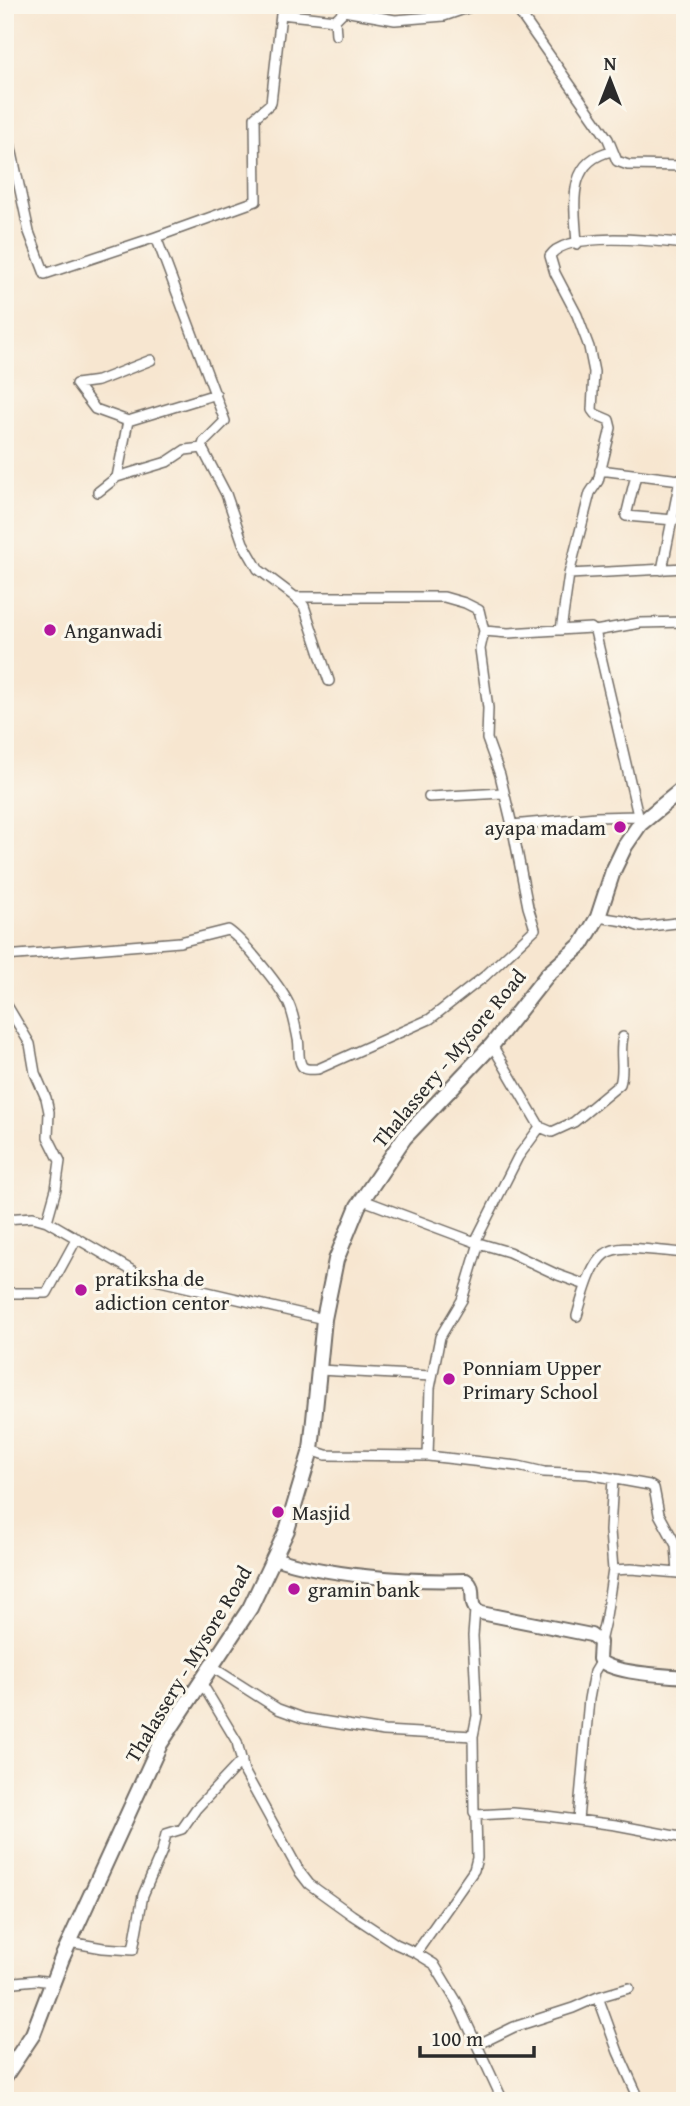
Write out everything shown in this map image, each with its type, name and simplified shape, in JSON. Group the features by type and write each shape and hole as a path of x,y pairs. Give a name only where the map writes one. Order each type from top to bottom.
{"main road":[{"name":"Thalassery - Mysore Road","path":"5,2076 10,2059 33,2034 69,1942 160,1744 250,1608 287,1530 311,1450 324,1319 336,1261 363,1200 404,1138 492,1045 548,974 582,944 598,917 619,858 639,820 685,787"}],"street":[{"path":"336,35 335,20 344,11 395,20 444,16 476,5"},
{"path":"517,7 542,5"},
{"path":"517,7 593,116 608,139 612,152 622,164 685,166"},
{"path":"5,120 29,232 45,274 256,201 255,117 271,103 281,14 335,20"},
{"path":"577,244 576,187 579,174 587,162 596,156 612,152"},
{"path":"156,237 225,421 204,442 202,448 226,494 243,543 258,569 304,606 329,681"},
{"path":"561,630 569,574 590,493 598,481 611,428 609,419 592,410 594,372 589,347 577,315 555,273 550,256 556,249 625,237 685,244"},
{"path":"151,360 98,381 76,384 94,409 128,421 216,394"},
{"path":"117,477 128,421"},
{"path":"98,492 117,477 167,462 185,450 202,448"},
{"path":"600,470 680,480 662,570"},
{"path":"636,475 626,516 674,520"},
{"path":"569,574 685,568"},
{"path":"5,956 180,942 228,930 249,948 290,1005 302,1066 318,1069 430,1018 485,976 533,932 535,925 528,908 512,825 500,775 487,739 488,708 480,649 484,631 479,610 444,597 295,597"},
{"path":"484,631 508,633 591,628 596,631 640,623 685,622"},
{"path":"512,825 596,817 639,820 596,631"},
{"path":"429,797 503,793"},
{"path":"598,917 624,921 641,928 685,922"},
{"path":"5,1002 30,1044 35,1073 47,1098 48,1138 60,1161 47,1221"},
{"path":"492,1045 540,1127 552,1132 574,1122 620,1084 623,1075 623,1037"},
{"path":"428,1456 427,1422 431,1376 440,1337 461,1300 477,1243 518,1157 540,1127"},
{"path":"363,1200 477,1243 509,1252 586,1285"},
{"path":"5,1219 33,1217 47,1221 143,1277 324,1319"},
{"path":"5,1293 47,1293 77,1238"},
{"path":"577,1316 586,1285 603,1252 611,1249 685,1253"},
{"path":"318,1370 431,1376"},
{"path":"311,1450 326,1455 428,1456 613,1478 654,1488 659,1514 676,1545 681,1574 612,1570"},
{"path":"578,1820 589,1699 594,1672 600,1662 600,1642 612,1570 610,1531 613,1478"},
{"path":"274,1558 303,1567 364,1576 470,1582 475,1610 473,1636 477,1716 473,1736 477,1858 474,1870 416,1953"},
{"path":"475,1610 590,1635 600,1642"},
{"path":"600,1662 633,1671 685,1677"},
{"path":"212,1667 278,1709 303,1718 384,1731 473,1736"},
{"path":"201,1682 237,1742 244,1771 299,1871 309,1884 396,1944 434,1964 450,1987 503,2101"},
{"path":"69,1942 132,1950 143,1895 162,1851 166,1834 182,1829 196,1809 242,1760"},
{"path":"476,1815 513,1813 578,1820 627,1826 685,1838"},
{"path":"5,1983 36,1980 52,1982"},
{"path":"477,2045 504,2031 629,1988"},
{"path":"598,1997 640,2101"}],"place":[{"name":"Anganwadi","path":"50,630"},
{"name":"ayapa madam","path":"620,827"},
{"name":"pratiksha de adiction centor","path":"81,1290"},
{"name":"Ponniam Upper Primary School","path":"449,1379"},
{"name":"Masjid","path":"278,1512"},
{"name":"gramin bank","path":"294,1589"}]}
